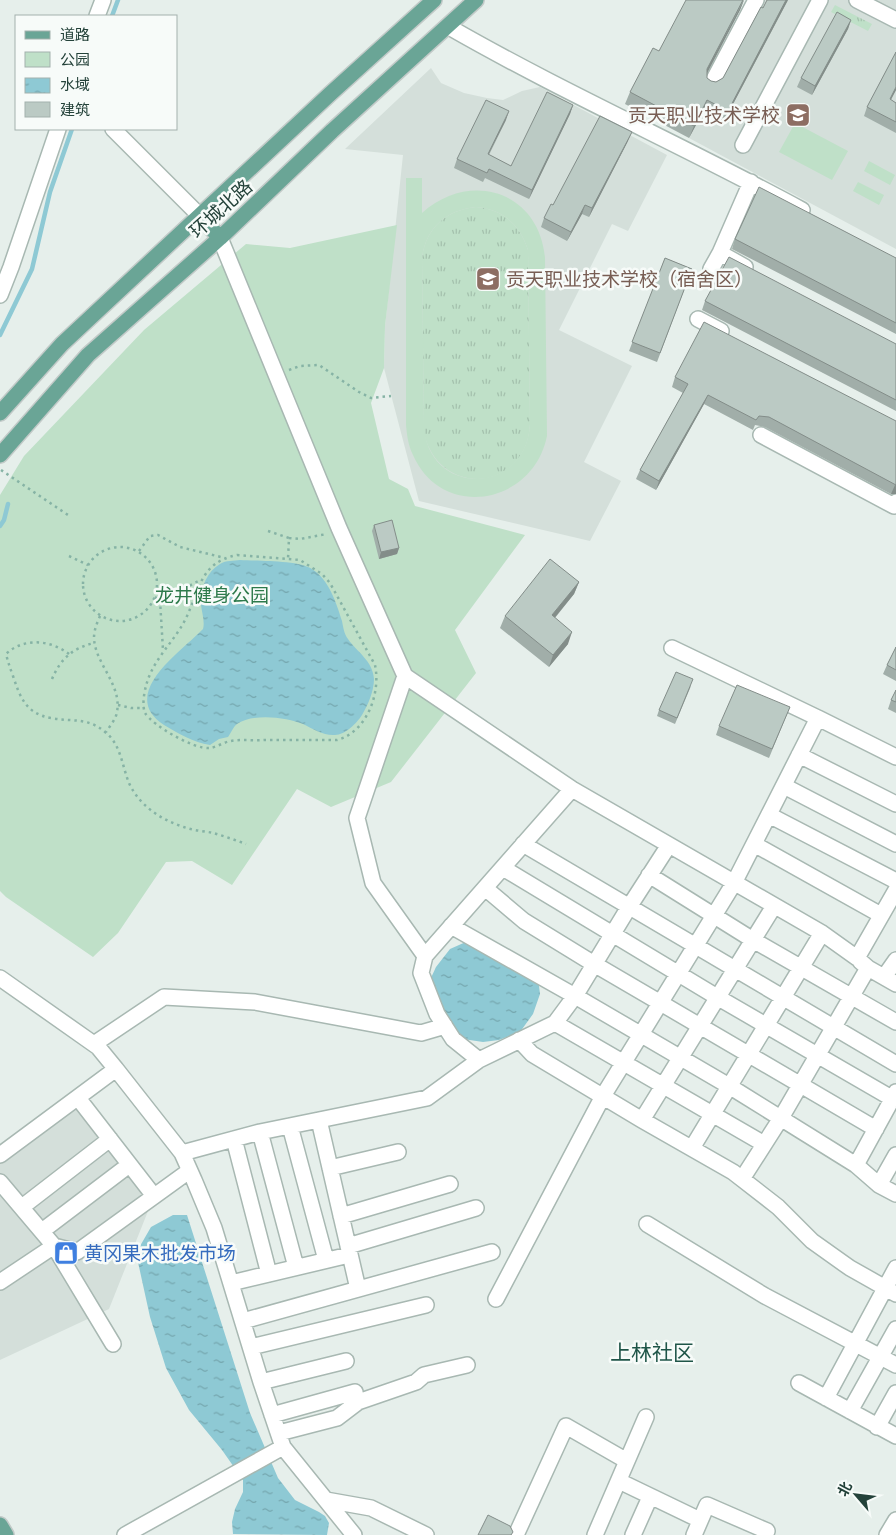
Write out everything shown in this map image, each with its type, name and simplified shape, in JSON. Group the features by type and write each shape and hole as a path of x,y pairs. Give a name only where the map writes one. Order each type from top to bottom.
{"main road":[{"name":"环城北路","path":"0,413 62,344 330,94 434,0"},
{"name":"环城北路","path":"0,455 88,355 220,238 332,131 476,0"},
{"path":"200,216 220,238"},
{"path":"0,1525 6,1535"}],"street":[{"path":"98,15 103,0"},
{"path":"712,85 756,0"},
{"path":"743,145 820,0"},
{"path":"857,0 896,20"},
{"path":"448,27 626,121 751,182 811,214"},
{"path":"0,295 58,130"},
{"path":"114,130 200,216"},
{"path":"711,269 751,182"},
{"path":"220,238 339,528 405,676 572,790 822,933 862,963 890,980 896,960"},
{"path":"720,253 755,272"},
{"path":"698,319 732,337"},
{"path":"761,435 894,506 896,502"},
{"path":"672,648 896,757"},
{"path":"405,676 357,818 373,883 425,956"},
{"path":"496,1299 604,1096 734,884 818,718"},
{"path":"799,755 896,804"},
{"path":"784,786 896,844"},
{"path":"479,1060 453,1038 437,1014 421,973 425,956 572,790"},
{"path":"769,815 896,882"},
{"path":"523,844 896,1064"},
{"path":"754,844 881,915"},
{"path":"182,1153 260,1132 427,1098 479,1060 555,1023 575,996 669,845"},
{"path":"503,868 893,1102 856,1165"},
{"path":"649,875 800,968 896,1022"},
{"path":"485,888 524,920 594,964 876,1129"},
{"path":"742,1179 851,997 881,915 896,890"},
{"path":"642,1120 774,906"},
{"path":"451,926 729,1086 856,1165 879,1185 896,1194"},
{"path":"692,1148 822,933"},
{"path":"0,978 94,1044 182,1153 214,1228 272,1414 277,1445 354,1535"},
{"path":"94,1044 164,997 255,1002 422,1033 445,1026"},
{"path":"555,1023 764,1144"},
{"path":"519,1040 532,1054 733,1172 778,1207 812,1241 850,1268 890,1291"},
{"path":"0,1155 116,1069"},
{"path":"78,1098 154,1196"},
{"path":"319,1120 358,1289"},
{"path":"290,1126 326,1260"},
{"path":"260,1132 296,1267"},
{"path":"234,1138 269,1274"},
{"path":"22,1207 110,1139"},
{"path":"330,1168 398,1152"},
{"path":"879,1185 896,1155"},
{"path":"42,1230 130,1165"},
{"path":"0,1282 54,1246 77,1252 189,1170"},
{"path":"0,1182 54,1246 113,1344"},
{"path":"341,1216 450,1184"},
{"path":"231,1283 326,1260 348,1250 476,1208"},
{"path":"648,1224 765,1296 896,1365"},
{"path":"243,1321 492,1252"},
{"path":"826,1398 855,1344 890,1291 896,1268"},
{"path":"251,1347 426,1305"},
{"path":"850,1411 896,1329"},
{"path":"261,1382 346,1361"},
{"path":"125,1535 236,1474 277,1445 337,1418 358,1402 416,1382 424,1375 466,1365"},
{"path":"799,1383 896,1436"},
{"path":"272,1414 355,1392"},
{"path":"877,1427 896,1394"},
{"path":"595,1535 646,1417"},
{"path":"516,1535 566,1426 627,1461"},
{"path":"619,1481 700,1520"},
{"path":"634,1535 650,1497"},
{"path":"326,1500 371,1508 426,1535"},
{"path":"694,1535 706,1505 767,1530 765,1535"},
{"path":"887,1535 896,1520"}],"path":[{"path":"276,375 300,366 319,365 371,398 391,396"},
{"path":"0,469 71,517"},
{"path":"268,531 289,538 300,539 324,535 339,528"},
{"path":"139,551 150,536 158,535 180,547 225,558"},
{"path":"288,559 289,538"},
{"path":"130,547 139,551 148,558 154,567 157,577 155,597 150,606 134,619 125,621 115,621 100,616 90,606 82,588 83,578 88,565 100,552 109,548 130,547"},
{"path":"237,555 300,560 326,579 375,665 377,682 373,702 358,728 346,737 338,740 230,741 209,748 194,745 174,736 145,712 146,688 149,676 163,651 184,622 201,579 211,566 225,558 237,555"},
{"path":"69,556 88,565"},
{"path":"160,600 177,593 201,579"},
{"path":"155,597 160,600"},
{"path":"160,600 163,651"},
{"path":"100,616 96,627 95,642 97,651 114,688 118,705 117,714 106,732"},
{"path":"69,654 53,644 38,642 24,644 6,654 19,694 24,703 42,716 52,719 82,720 106,732 121,756 128,782 134,792 152,812 188,829 212,833 246,844"},
{"path":"52,678 57,668 69,654 81,646 95,642"},
{"path":"118,705 144,708"}],"shaded area":[{"name":"贡天职业技术学校","path":"761,0 896,0 896,249 689,138"},
{"name":"贡天职业技术学校（宿舍区）","path":"431,68 441,83 464,93 487,98 503,100 522,91 540,87 667,155 628,231 612,224 559,330 632,366 584,462 621,481 590,541 419,501 384,368 385,326 403,155 345,149"},
{"name":"黄冈果木批发市场","path":"78,1098 154,1196 109,1309 0,1360 0,1155"}],"green space":[{"path":"835,5 872,24 868,31 831,12"},
{"path":"795,123 848,151 832,180 779,152"},
{"path":"869,161 895,175 890,185 864,171"},
{"path":"406,178 422,178 422,213 441,200 461,192 480,191 499,194 516,203 530,217 540,235 545,258 547,436 538,459 524,477 506,490 486,496 464,496 444,490 427,476 411,451 406,425","holes":["476,207 485,208 509,219 525,241 528,250 530,424 524,448 512,465 495,475 476,479 457,475 441,465 429,448 424,424 422,258 428,238 439,222 455,212"]},
{"path":"858,182 884,195 879,205 853,191"},
{"path":"476,207 494,211 509,219 525,241 528,250 530,424 525,447 514,463 499,474 482,479 463,477 446,469 433,454 424,433 422,258 424,247 433,229 439,222 455,212"},
{"name":"龙井健身公园","path":"397,225 385,326 384,368 371,403 389,479 408,489 415,506 525,535 455,630 476,673 391,782 331,807 297,789 232,885 192,861 166,862 118,933 93,957 0,891 0,495 24,456 144,330 246,244 290,248"}],"water":[{"path":"227,561 288,562 306,566 318,574 327,585 337,606 346,635 368,662 374,679 372,693 362,715 347,731 331,735 296,722 279,718 260,717 251,718 237,724 228,737 219,739 210,745 192,740 175,732 151,713 147,700 150,687 158,674 203,629 204,620 201,599 205,582 215,567"},
{"path":"468,941 538,978 540,994 533,1014 520,1032 499,1040 483,1042 463,1039 449,1026 430,980 436,967 450,949"},
{"path":"173,1215 187,1215 250,1413 278,1478 295,1500 325,1516 329,1523 327,1535 233,1534 232,1522 235,1509 243,1492 243,1480 222,1450 189,1410 166,1368 150,1317 136,1253 151,1227"}],"building":[{"path":"686,0 743,0 707,69 707,78 716,82 723,78 761,7 763,8 767,0 786,0 728,111 707,100 694,126 630,92 653,48 659,51"},
{"path":"837,12 851,20 815,86 801,78"},
{"path":"896,52 896,87 890,99 896,103 896,122 867,107"},
{"path":"547,92 573,105 532,190 489,169 487,173 457,159 486,100 509,111 488,154 511,166"},
{"path":"600,116 632,132 592,208 585,205 571,232 544,218 551,204 553,205"},
{"path":"759,187 896,258 896,323 735,239"},
{"path":"729,257 896,344 896,400 705,301"},
{"path":"665,258 692,269 660,353 632,342"},
{"path":"704,322 896,421 896,485 769,417 759,416 756,420 708,395 659,481 640,470 688,384 675,377"},
{"path":"392,520 399,548 381,552 374,525"},
{"path":"550,559 579,582 552,615 572,632 553,655 505,616"},
{"path":"896,647 896,670 887,665"},
{"path":"676,672 693,679 677,718 659,710"},
{"path":"737,685 790,707 772,749 719,726"},
{"path":"896,690 896,702 891,700"},
{"path":"488,1515 510,1526 513,1532 511,1535 478,1535"}],"waterway":[{"path":"112,15 118,0"},
{"path":"0,335 32,269 50,192 72,130"},
{"path":"0,526 4,520 8,504"}],"place":[{"name":"贡天职业技术学校","path":"798,115"},
{"name":"贡天职业技术学校（宿舍区）","path":"488,279"},
{"name":"黄冈果木批发市场","path":"66,1253"}],"district":[{"name":"上林社区","path":"652,1352"}]}
